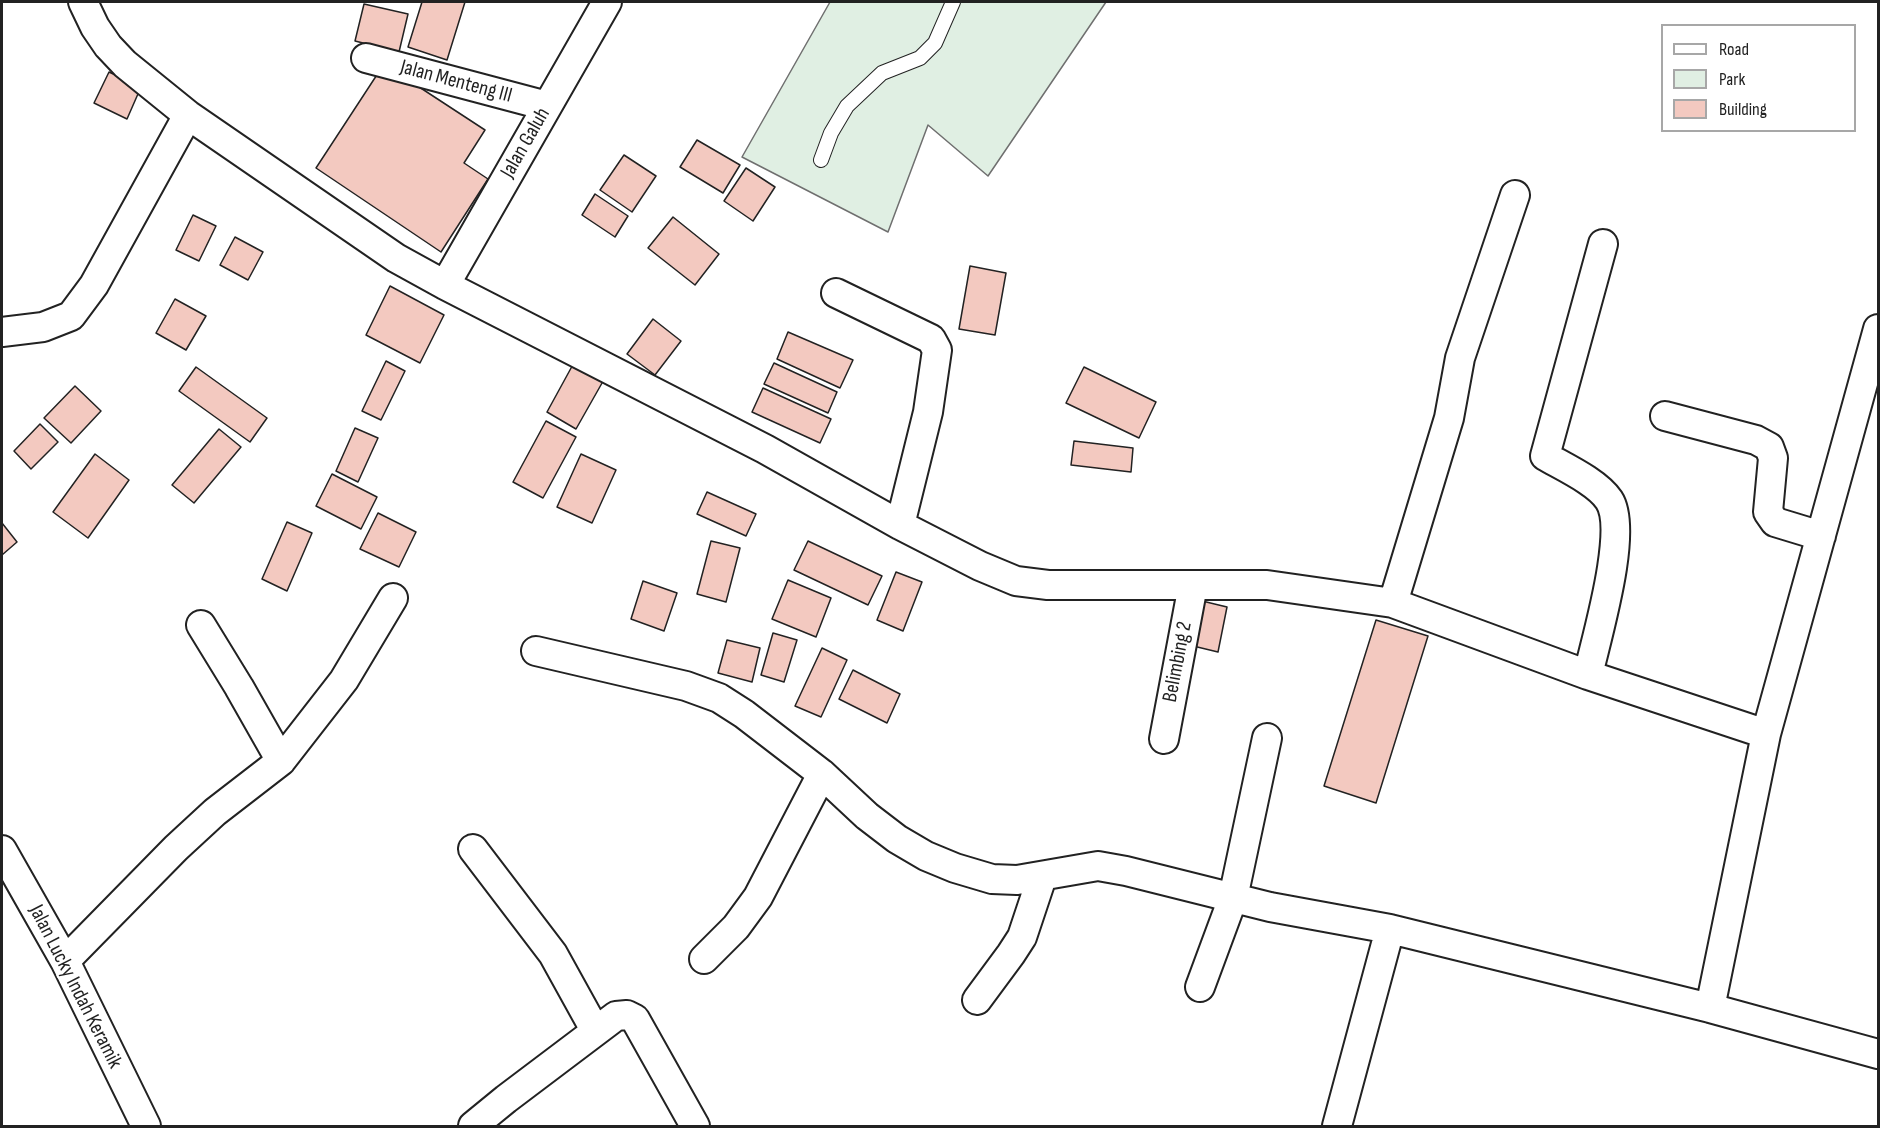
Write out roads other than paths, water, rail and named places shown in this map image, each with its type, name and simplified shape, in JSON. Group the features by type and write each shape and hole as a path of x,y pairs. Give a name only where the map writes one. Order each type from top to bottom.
{"street":[{"path":"83,2 95,27 125,64 188,115 396,258 765,449 900,525 980,566 1016,581 1048,585 1267,585 1394,603 1588,675 1766,734"},
{"name":"Jalan Galuh","path":"445,285 607,2"},
{"name":"Jalan Menteng III","path":"366,58 547,106"},
{"path":"2,332 43,327 71,316 94,285 188,115"},
{"path":"1394,603 1449,418 1460,358 1515,195"},
{"path":"1588,675 1616,553 1616,522 1610,501 1602,493 1545,456 1604,244"},
{"path":"836,293 931,339 937,350 928,412 900,525"},
{"path":"1710,1008 1766,734 1878,329"},
{"path":"1665,416 1756,440 1769,447 1773,458 1768,512 1771,518 1775,522 1821,536"},
{"name":"Belimbing 2","path":"1164,739 1193,585"},
{"path":"65,961 176,848 215,812 281,761 344,680 393,598"},
{"path":"201,625 281,761"},
{"path":"536,651 686,686 719,698 744,714 822,774 897,839 926,856 955,868 992,879 1017,880 1098,866 1126,871 1270,907 1390,929 1710,1008 1878,1054"},
{"path":"1200,987 1233,898 1267,738"},
{"path":"704,959 736,927 758,897 822,774"},
{"path":"473,849 553,954 595,1030"},
{"name":"Jalan Lucky Indah Keramik","path":"2,850 65,961 146,1126"},
{"path":"977,1000 1022,936 1042,877"},
{"path":"1337,1126 1390,929"},
{"path":"473,1126 595,1030 616,1016 627,1015 635,1019 695,1126"}],"lane":[{"path":"821,160 831,133 847,106 882,73 920,58 935,43 953,2"}]}
